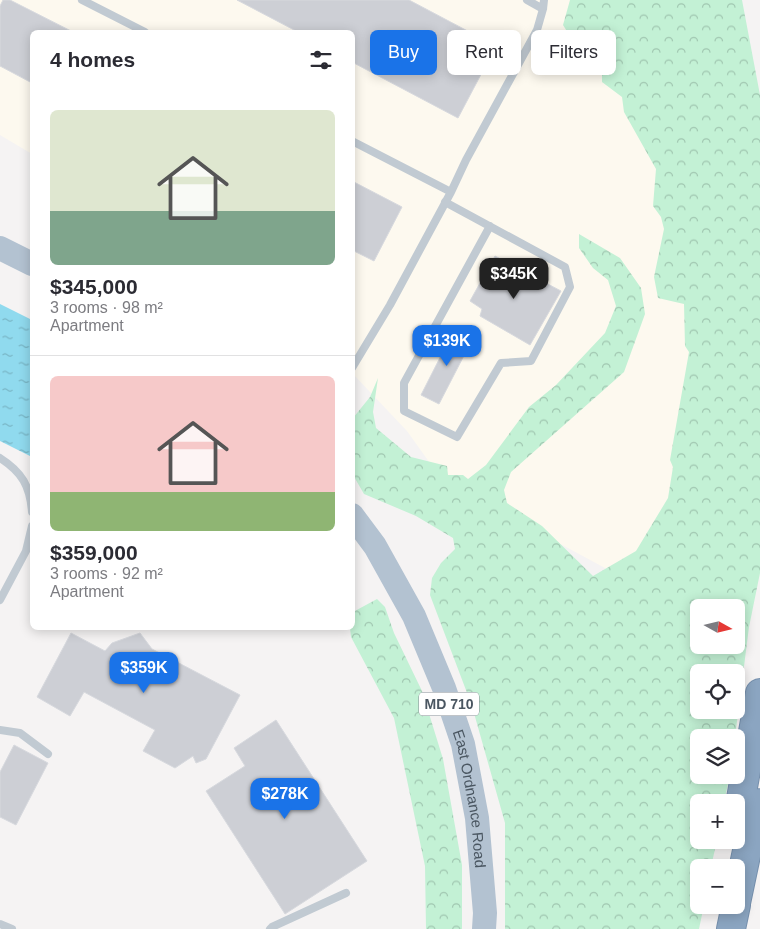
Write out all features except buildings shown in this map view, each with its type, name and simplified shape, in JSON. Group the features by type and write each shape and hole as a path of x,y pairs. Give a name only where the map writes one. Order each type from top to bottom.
{"highway":[{"path":"742,794 760,693"},
{"path":"745,860 760,786"},
{"path":"720,929 722,914"},
{"path":"731,929 734,914"}],"main road":[{"path":"0,248 30,263"},
{"name":"East Ordnance Road","path":"355,519 375,546 414,616 444,688 462,744 477,818 485,913 484,929"}],"lane":[{"path":"82,0 141,30"},
{"path":"355,363 390,305 537,30 543,4 527,0"},
{"path":"355,143 451,192"},
{"path":"444,202 490,226 565,267 570,287 531,361 501,363 457,437 404,411 404,383 490,226"},
{"path":"0,458 15,469 26,484 30,497"},
{"path":"0,600 26,551 30,534"},
{"path":"0,730 20,733 48,754"},
{"path":"270,929 346,893"},
{"path":"0,924 12,929"}],"shaded area":[{"path":"0,0 645,0 701,307 668,602 442,480 407,431 355,376 355,30 30,30 30,153 0,135"}],"green space":[{"path":"570,0 742,0 760,95 760,573 749,627 744,664 690,664 690,719 737,719 736,729 690,729 690,784 728,784 726,794 690,794 690,849 715,849 713,859 690,859 690,914 702,914 699,929 505,929 505,823 472,706 430,595 432,578 441,563 455,549 453,538 416,516 364,494 355,478 355,416 370,397 378,378 373,412 376,428 411,457 447,466 448,475 463,475 468,479 486,465 529,407 556,385 605,333 616,306 608,280 593,268 579,248 579,234 620,258 641,288 645,314 624,372 511,472 504,490 507,503 542,526 593,576 636,551 668,498 673,467 670,460 689,352 685,346 684,304 658,298 654,277 664,229 661,217 653,206 656,169 624,112 622,97 602,82 602,75 616,75 616,30 566,30 563,25"},
{"path":"377,599 385,607 394,633 422,691 443,759 462,865 462,929 426,929 425,866 394,718 351,637 350,630 355,630 355,611"}],"water":[{"path":"0,304 30,319 30,456 0,441"}]}
